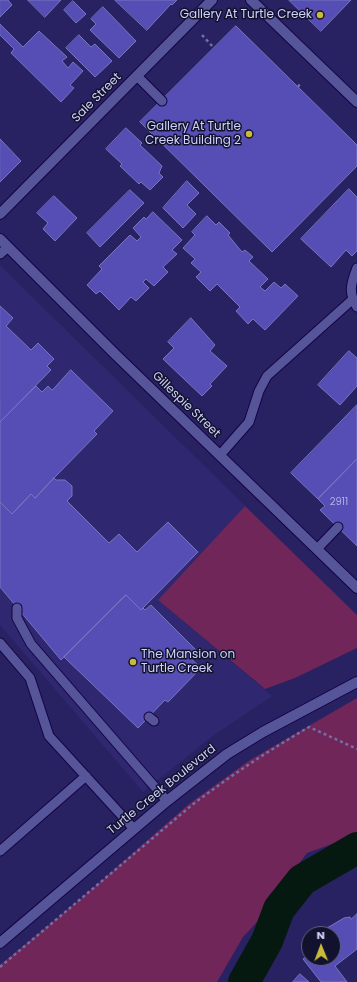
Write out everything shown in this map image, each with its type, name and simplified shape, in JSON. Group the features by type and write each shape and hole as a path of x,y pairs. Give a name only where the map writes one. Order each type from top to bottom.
{"street":[{"name":"Sale Street","path":"0,214 212,0"},
{"path":"251,0 357,102"},
{"name":"Gillespie Street","path":"0,239 111,350 357,588"},
{"name":"Turtle Creek Boulevard","path":"0,943 167,800 227,754 357,682"}],"lane":[{"path":"137,76 162,101"},
{"path":"0,254 8,247"},
{"path":"220,455 249,422 258,391 267,376 355,304 350,291 357,268"},
{"path":"317,549 338,527"},
{"path":"17,608 17,618 31,644 167,800"},
{"path":"0,643 30,678 49,736 134,829"},
{"path":"0,851 86,776"}],"path":[{"path":"202,35 214,48"},
{"path":"298,86 301,82"},
{"path":"0,967 224,780 265,752 309,727 357,749"}],"shaded area":[{"path":"0,265 245,506 158,600 272,696 210,738 143,792 0,625"},
{"path":"245,506 357,615 357,648 295,678 265,689 158,600"},
{"path":"357,698 357,835 307,853 291,874 270,908 243,937 217,982 0,982 0,965 78,901 189,804 250,760"}],"building":[{"path":"0,0 8,0 12,5 0,17"},
{"path":"28,0 61,0 45,17"},
{"path":"115,0 177,0 172,5 171,4 147,30"},
{"name":"Gallery At Turtle Creek","path":"289,0 351,0 321,31"},
{"path":"73,1 86,14 76,23 64,10"},
{"path":"103,7 136,41 119,58 90,30 96,24 91,19"},
{"path":"0,24 23,47 39,31 67,57 62,61 68,68 73,62 83,71 70,85 74,88 61,102 11,53 14,49 0,35"},
{"name":"Gallery At Turtle Creek Building 2","path":"236,26 357,145 357,166 272,252 140,122"},
{"path":"79,35 91,47 95,44 112,61 95,77 66,48"},
{"path":"126,128 142,143 140,145 162,166 159,173 163,177 150,190 141,182 139,184 120,166 122,164 106,149"},
{"path":"0,139 21,161 0,182"},
{"path":"187,181 199,193 187,205 196,214 183,228 163,208"},
{"path":"349,189 357,197 357,251 352,256 346,250 331,267 301,239"},
{"path":"130,190 144,203 100,247 87,233"},
{"path":"54,196 77,218 55,241 43,229 48,223 37,213"},
{"path":"153,212 182,240 172,250 177,254 163,267 168,272 154,286 146,279 143,282 149,288 136,301 131,297 119,310 100,291 96,294 87,285 102,269 99,266 130,235 137,241 141,237 133,228 144,217 146,219"},
{"path":"207,216 216,225 219,222 230,233 228,235 242,252 245,250 253,257 249,261 268,279 260,287 265,291 274,282 281,288 285,284 298,296 265,330 253,319 248,324 236,311 240,307 217,284 210,291 196,277 201,272 191,263 195,259 183,248 195,235 192,232"},
{"path":"0,306 13,318 6,326 31,350 38,343 54,359 47,366 51,370 0,422"},
{"path":"191,318 215,345 210,351 227,366 210,384 212,386 202,396 163,359 174,348 168,342"},
{"path":"349,351 357,358 357,386 340,405 318,385"},
{"path":"71,370 113,411 94,431 97,434 35,498 31,494 12,514 0,502 0,422 36,386 42,392 48,386 52,390"},
{"path":"357,405 357,459 318,499 291,473"},
{"path":"357,459 357,546 320,510 325,506 318,499"},
{"path":"54,478 56,480 65,480 72,486 72,496 67,501 109,543 119,534 137,552 168,522 198,552 141,610 126,595 61,660 0,587 0,502 12,514 31,494 35,498"},
{"name":"The Mansion on Turtle Creek","path":"126,595 141,610 143,608 145,610 151,605 198,652 191,659 199,666 196,669 198,671 168,702 165,700 138,728 64,657"},
{"path":"357,914 357,949 341,961 341,926 330,926 344,918 350,917 351,919"},
{"path":"308,966 335,966 347,982 321,982"},
{"path":"300,974 309,982 293,982"}],"waterway":[{"path":"244,982 267,941 279,909 302,880 357,848"}],"place":[{"name":"Gallery At Turtle Creek","path":"320,15"},
{"name":"Gallery At Turtle Creek Building 2","path":"249,134"},
{"name":"The Mansion on Turtle Creek","path":"133,662"}]}
